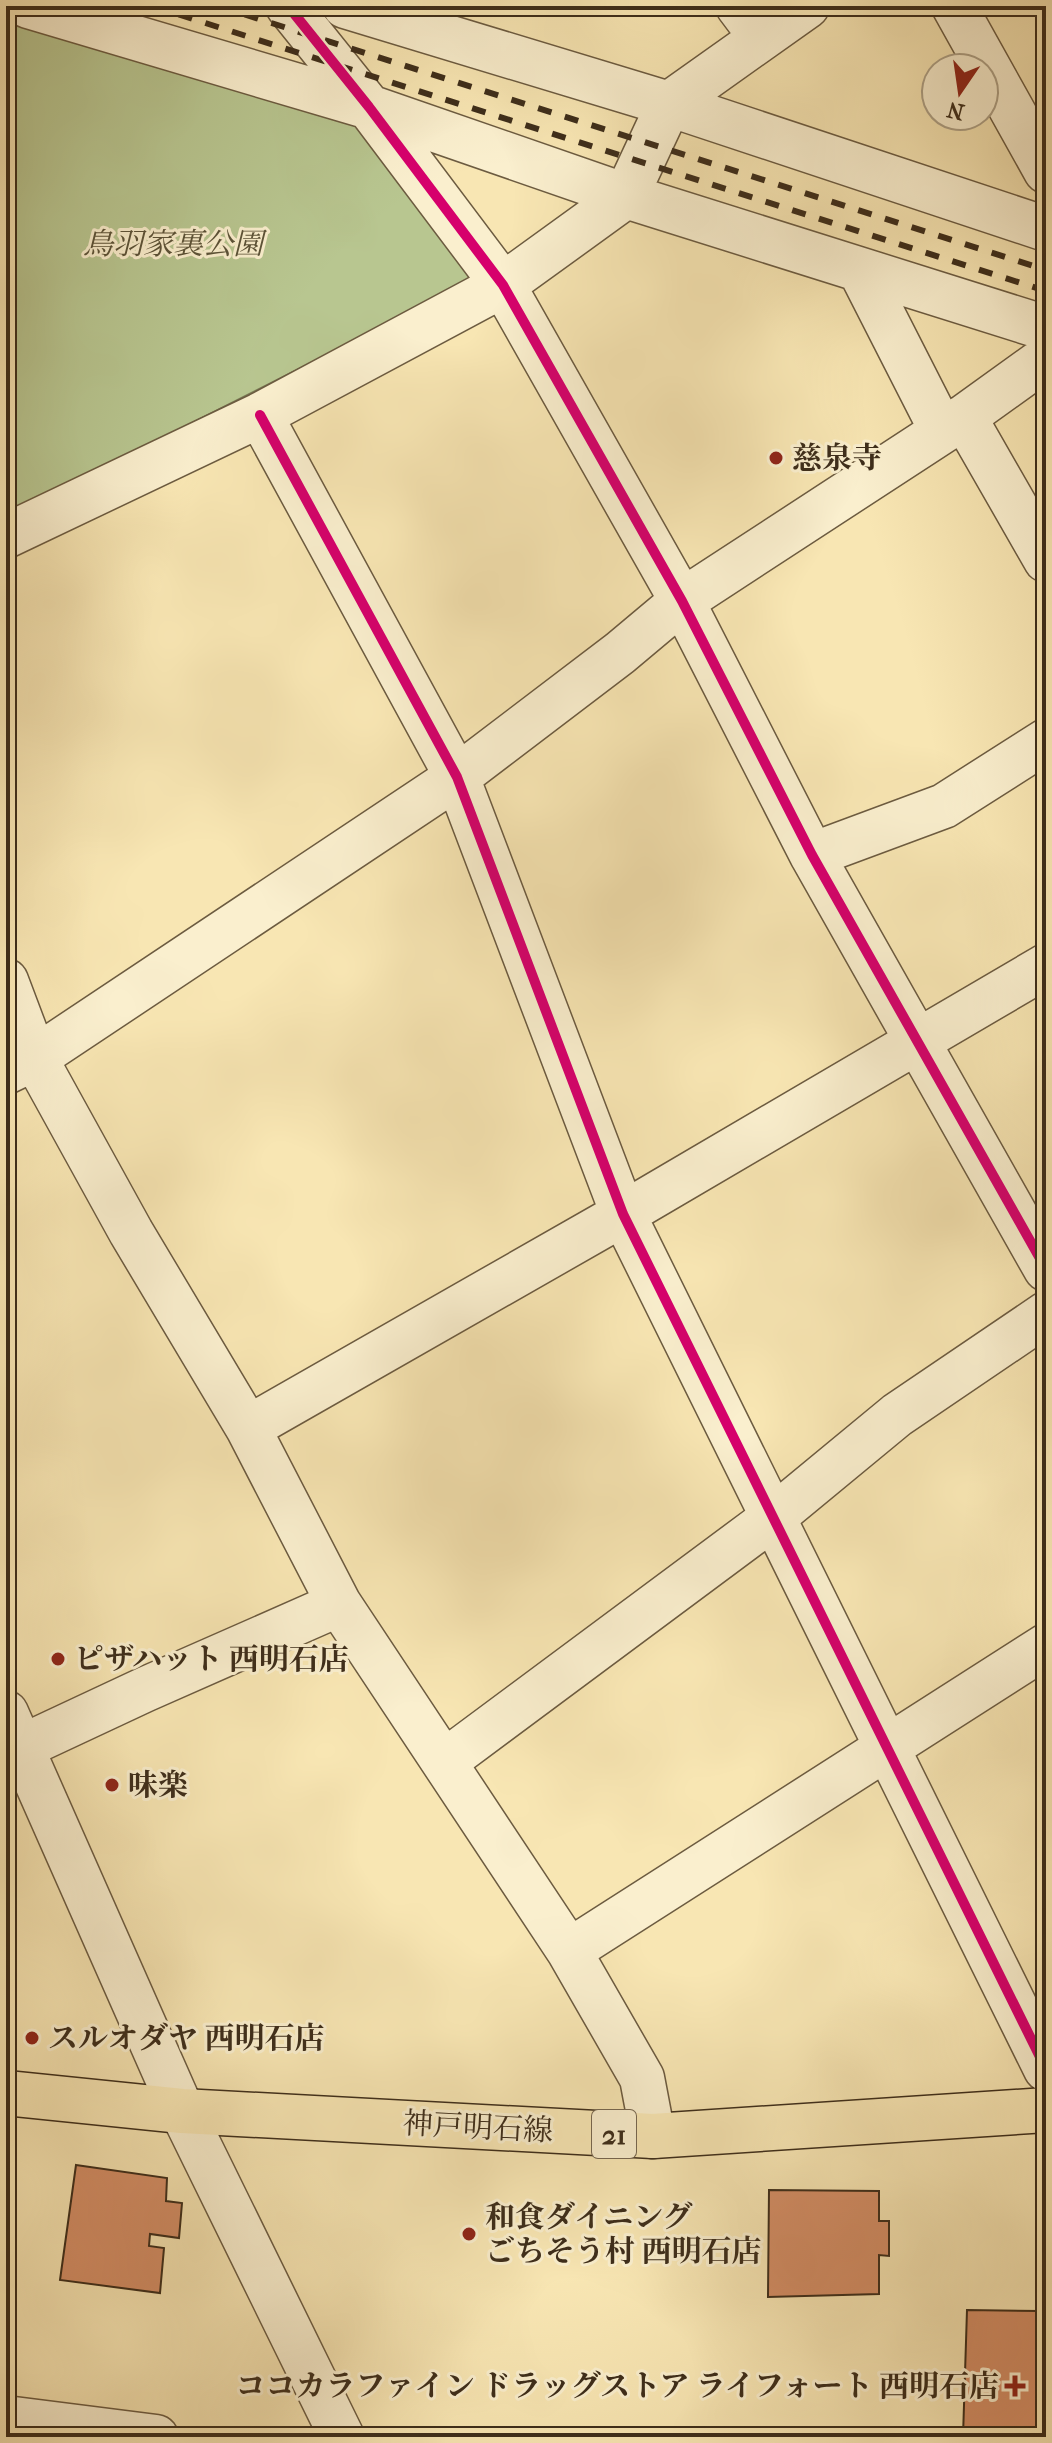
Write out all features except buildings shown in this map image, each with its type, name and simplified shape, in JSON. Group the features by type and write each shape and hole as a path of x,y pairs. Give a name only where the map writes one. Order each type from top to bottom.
{"main road":[{"name":"神戸明石線","path":"6,2093 182,2111 653,2136 1046,2110"}],"street":[{"path":"28,6 369,107 626,196 1046,328"},
{"path":"288,6 369,107 503,285 682,601 812,855 1046,1269"},
{"path":"345,6 456,20 669,104 1046,229"},
{"path":"6,536 260,415 503,285 626,196 669,104 750,22 807,6"},
{"path":"954,6 1046,171"},
{"path":"860,270 953,424 1046,560"},
{"path":"20,1065 457,777 620,653 682,601 953,424 1046,358"},
{"path":"260,415 457,777 623,1214 771,1519 1046,2069"},
{"path":"812,855 944,806 1046,741"},
{"path":"248,1428 623,1214 1046,966"},
{"path":"6,981 20,1065 131,1232 248,1428 339,1604 569,1951 642,2078 653,2136"},
{"path":"444,1762 771,1519 897,1415 1046,1314"},
{"path":"339,1604 146,1689 11,1735 182,2111 342,2437"},
{"path":"569,1951 1046,1646"},
{"path":"6,2418 156,2437"},
{"path":"6,2425 12,2437"}],"green space":[{"name":"鳥羽家裏公園","path":"6,17 357,123 475,280 6,517"}],"railway":[{"path":"152,6 1046,291"},
{"path":"218,6 1046,270"}],"cycle path":[{"path":"288,6 369,107 503,285 682,601 812,855 1046,1269"},
{"path":"260,415 457,777 623,1214 1046,2069"}],"place":[{"name":"慈泉寺","path":"776,458"},
{"name":"ピザハット 西明石店","path":"58,1659"},
{"name":"味楽","path":"112,1785"},
{"name":"スルオダヤ 西明石店","path":"32,2038"},
{"name":"和食ダイニング ごちそう村 西明石店","path":"469,2234"},
{"name":"ココカラファイン ドラッグストア ライフォート 西明石店","path":"1015,2386"}]}
